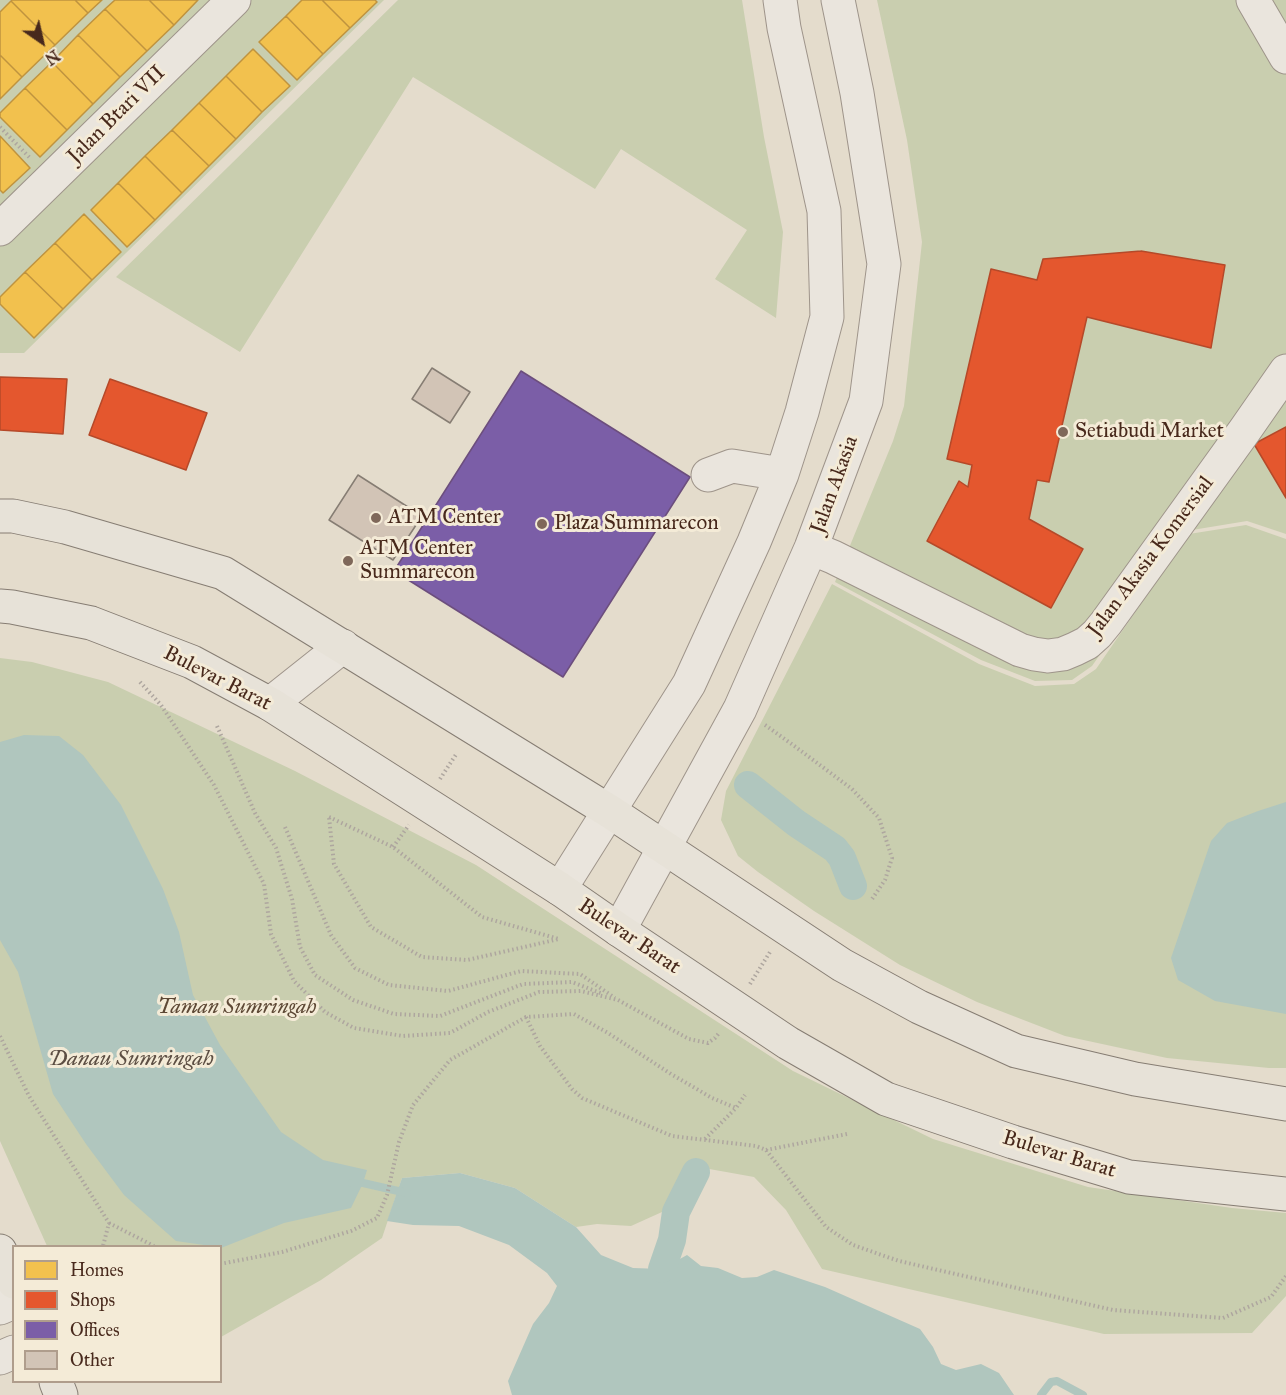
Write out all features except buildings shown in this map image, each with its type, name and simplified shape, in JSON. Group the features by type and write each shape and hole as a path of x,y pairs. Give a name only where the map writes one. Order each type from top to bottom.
{"main road":[{"path":"0,516 13,516 65,527 223,573 609,811 842,964 919,1007 1016,1051 1135,1079 1286,1104"},
{"name":"Bulevar Barat","path":"0,606 91,623 192,662 270,704 560,889 788,1043 886,1099 1013,1142 1129,1177 1286,1194"},
{"path":"0,1251 12,1278"}],"street":[{"name":"Jalan Btari VII","path":"0,229 234,0"},
{"path":"560,889 689,684 754,542 782,474 827,317 824,211 784,28 780,0"},
{"name":"Jalan Akasia","path":"619,930 740,709 812,548 866,400 884,264 857,93 838,0"},
{"path":"1252,0 1286,57"},
{"name":"Jalan Akasia Komersial","path":"812,548 1020,650 1048,656 1063,654 1087,643 1097,634 1286,371"},
{"name":"Jalan Akasia Komersial","path":"1245,430 1286,405"},
{"path":"708,475 732,466 782,474"},
{"path":"270,704 344,646"}],"path":[{"path":"0,128 52,179"},
{"path":"140,682 160,705 214,784 264,884 271,934 294,981 325,1011 354,1028 403,1036 450,1033 488,1012 539,992 581,991 618,1000"},
{"path":"759,722 852,789 879,819 892,858 885,880 872,899"},
{"path":"218,726 255,813 276,848 292,899 300,947 315,975 353,1000 394,1014 440,1016 523,984 572,982 618,1000"},
{"path":"393,847 474,728"},
{"path":"330,817 393,847 482,917 559,939 466,960 422,957 371,927 334,864 330,817"},
{"path":"285,827 331,935 355,968 389,985 448,992 521,971 580,974 618,1000 688,1039 708,1043 715,1038 735,1009 785,927"},
{"path":"222,1264 282,1252 351,1231 377,1218 387,1195 399,1142 413,1105 450,1060 526,1017 574,1014 698,1090 736,1108"},
{"path":"526,1017 540,1046 572,1089 582,1098 672,1136 756,1146 766,1150 826,1227 853,1245 899,1261 1113,1310 1223,1318 1271,1297 1286,1276"},
{"path":"0,1036 29,1096 108,1223 152,1245"},
{"path":"704,1140 746,1095"},
{"path":"766,1150 847,1134"},
{"path":"103,1245 108,1223"}],"green space":[{"path":"0,0 384,0 24,353 0,353"},
{"path":"398,0 742,0 764,137 783,232 776,318 715,279 747,230 621,149 595,189 413,77 240,352 116,277"},
{"path":"877,0 1286,0 1286,534 1247,521 1186,531 1092,666 1072,680 1035,681 981,660 835,582 893,441 904,406 922,242 907,140"},
{"path":"1246,525 1286,539 1286,1068 1167,1058 1065,1036 977,1002 900,965 814,911 738,856 721,820 726,791 832,584 979,664 1035,686 1074,684 1096,669 1189,534"},
{"name":"Taman Sumringah","path":"0,658 32,662 108,682 295,771 476,865 793,1071 933,1139 1088,1187 1232,1208 1286,1213 1286,1296 1252,1333 1104,1334 822,1269 786,1210 754,1177 687,1165 662,1212 631,1226 597,1224 576,1227 515,1188 460,1173 402,1178 382,1238 321,1280 222,1336 222,1245 47,1245 0,1141"}],"water":[{"name":"Danau Sumringah","path":"24,735 59,736 83,755 121,805 163,889 179,932 193,995 220,1045 281,1132 323,1160 367,1170 351,1208 284,1223 222,1248 222,1245 176,1241 124,1195 53,1094 18,972 0,940 0,742"},
{"path":"1286,802 1286,1014 1215,1001 1178,980 1171,958 1211,841 1227,823"},
{"path":"460,1173 515,1188 576,1227 601,1255 633,1268 662,1269 687,1255 701,1266 718,1268 742,1278 757,1277 774,1270 825,1287 920,1329 933,1347 941,1364 956,1370 981,1364 999,1373 1014,1395 512,1395 508,1381 533,1324 549,1303 557,1286 547,1273 509,1245 459,1226 413,1225 387,1221 402,1178"}],"waterway":[{"path":"748,785 796,823 835,849 842,858 853,886"},
{"path":"662,1269 672,1240 676,1212 696,1172"},
{"path":"352,1183 363,1183 407,1193"},
{"path":"1041,1395 1051,1382 1057,1381 1083,1395"}],"place":[{"name":"Setiabudi Market","path":"1063,432"},
{"name":"ATM Center","path":"376,518"},
{"name":"Plaza Summarecon","path":"542,524"},
{"name":"ATM Center Summarecon","path":"348,561"}]}
